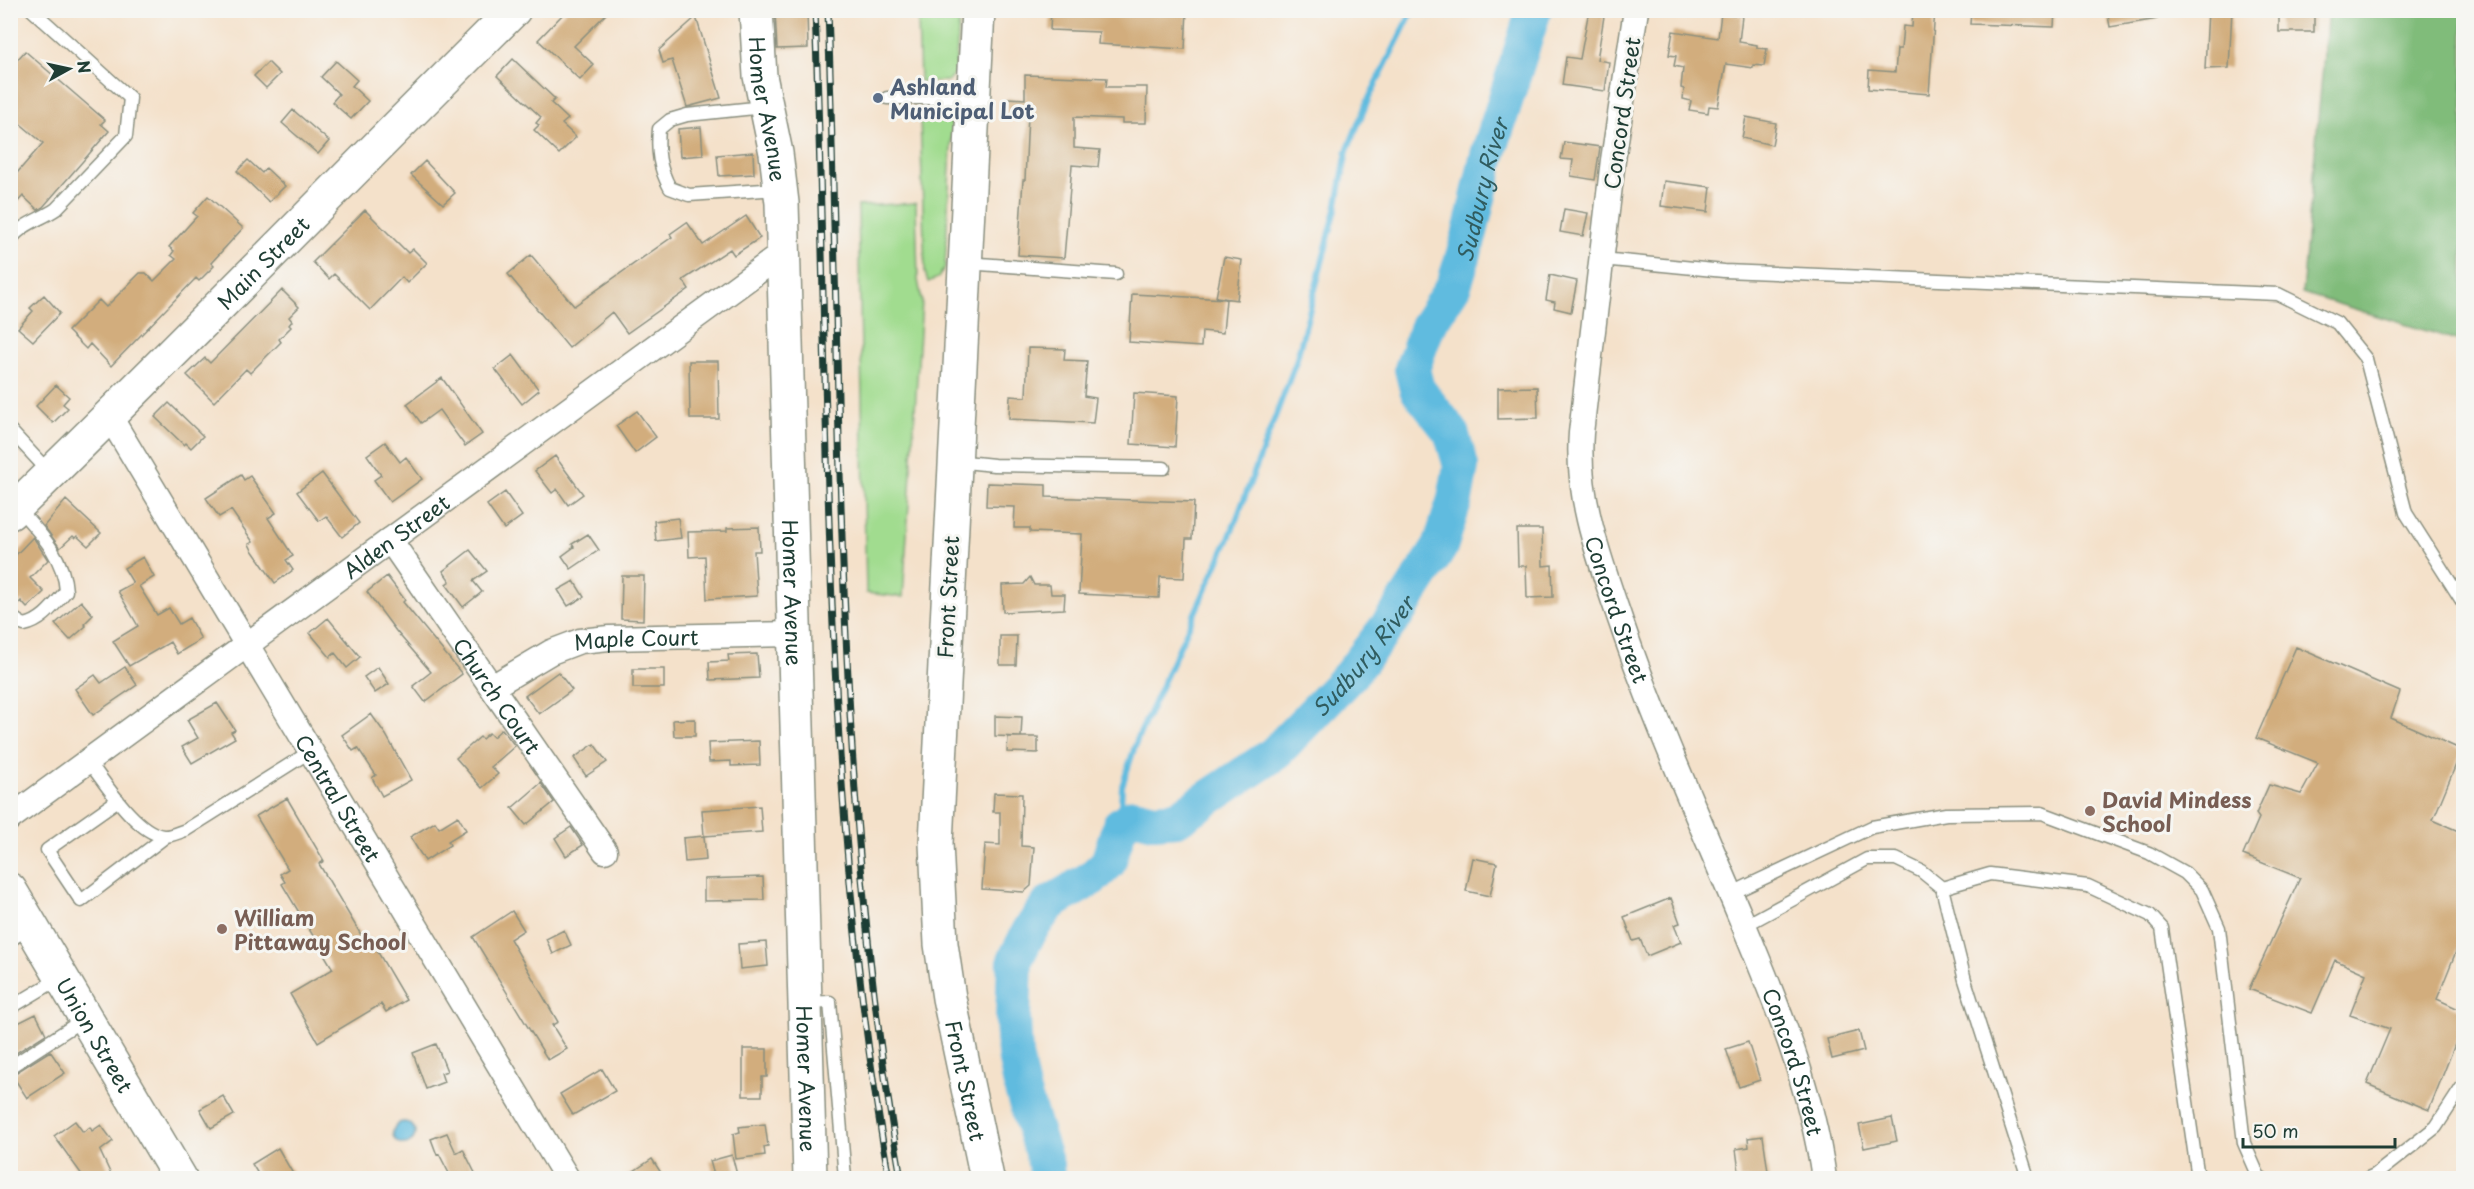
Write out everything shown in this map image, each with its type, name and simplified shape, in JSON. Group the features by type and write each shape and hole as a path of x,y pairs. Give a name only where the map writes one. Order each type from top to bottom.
{"street":[{"name":"Main Street","path":"14,510 110,417 514,10"},
{"name":"Homer Avenue","path":"756,10 758,62 781,189 810,1179"},
{"name":"Front Street","path":"978,10 937,790 938,897 949,998 987,1179"},
{"name":"Concord Street","path":"1636,10 1613,160 1579,461 1586,507 1604,573 1642,685 1786,1027 1818,1132 1824,1179"},
{"name":"Alden Street","path":"10,818 783,253"},
{"name":"Central Street","path":"110,417 567,1179"},
{"name":"Church Court","path":"390,540 605,851"},
{"name":"Maple Court","path":"492,687 551,652 580,641 609,638 794,634"},
{"name":"Union Street","path":"10,890 21,933 61,977 180,1179"}],"lane":[{"path":"10,240 27,223 43,217 56,208 126,136 130,98 32,10"},
{"path":"887,98 973,98"},
{"path":"766,107 687,115 670,120 659,129 657,149 662,173 670,188 689,195 781,189"},
{"path":"1602,260 1724,271 2278,294 2337,323 2366,359 2406,513 2463,604"},
{"path":"964,263 1116,274"},
{"path":"10,430 51,474"},
{"path":"954,461 994,465 1164,468"},
{"path":"10,616 24,625 33,624 66,591 65,581 55,553 44,536 14,510"},
{"path":"118,800 47,850 81,901 165,837 186,830 311,751"},
{"path":"88,761 128,813 152,833 165,837"},
{"path":"1730,894 1872,827 1946,814 2042,813 2158,858 2185,873 2202,890 2219,928 2244,1143 2260,1178"},
{"path":"1744,926 1867,860 1896,859 1921,871 1942,888 1968,991 2028,1179"},
{"path":"1942,888 1990,874 2088,886 2150,915 2162,928 2198,1179"},
{"path":"10,1008 61,977"},
{"path":"806,1003 830,1002 845,1179"},
{"path":"10,1066 85,1018"},
{"path":"2368,1179 2436,1127 2463,1084"}],"green space":[{"path":"2328,11 2463,11 2463,342 2302,293"},
{"path":"918,20 959,22 955,73 948,81 920,82"},
{"path":"920,117 945,118 952,125 945,267 938,278 928,282 925,272"},
{"path":"916,203 918,280 922,301 903,597 866,593 858,206"}],"water":[{"path":"404,1122 412,1125 415,1133 412,1141 404,1144 396,1141 393,1133 396,1125"}],"building":[{"path":"567,10 610,10 574,46 594,65 580,80 538,40"},
{"path":"775,10 807,10 808,48 777,49"},
{"path":"1051,10 1187,10 1185,49 1098,44 1099,32 1050,30"},
{"path":"1589,10 1605,10 1597,60 1609,62 1605,91 1562,85 1566,57 1580,59"},
{"path":"1913,10 1935,10 1929,94 1868,89 1869,70 1895,72 1897,49 1901,49 1903,26 1912,27"},
{"path":"1971,10 2055,10 2054,27 1970,24"},
{"path":"2107,10 2157,10 2157,19 2110,27"},
{"path":"2208,10 2232,10 2229,68 2205,69"},
{"path":"2279,10 2314,10 2314,32 2279,32"},
{"path":"1721,13 1742,16 1739,42 1767,49 1764,66 1753,65 1753,68 1726,64 1718,107 1709,106 1708,113 1689,110 1691,101 1683,99 1684,89 1681,88 1683,68 1674,66 1676,56 1669,55 1673,31 1718,38"},
{"path":"696,17 721,98 687,107 672,60 663,63 659,50"},
{"path":"25,51 105,120 101,124 109,131 43,207 38,210 23,196 10,210 10,181 43,143 10,115 10,68"},
{"path":"513,59 555,99 551,103 568,119 562,124 576,137 559,154 534,130 539,125 536,123 541,117 497,76"},
{"path":"336,61 357,80 352,86 368,101 351,119 332,102 339,94 321,77"},
{"path":"268,62 280,74 266,88 254,76"},
{"path":"1025,75 1107,78 1106,87 1147,87 1146,123 1122,123 1122,119 1074,117 1074,148 1100,150 1098,167 1072,165 1064,258 1018,255 1028,115 1007,114 1007,98 1025,99"},
{"path":"293,110 329,141 318,154 282,123"},
{"path":"1746,117 1776,123 1772,145 1742,138"},
{"path":"701,127 703,155 680,157 678,129"},
{"path":"1564,142 1600,147 1595,180 1571,176 1573,160 1561,159"},
{"path":"753,152 754,174 719,176 717,155"},
{"path":"248,160 262,173 266,168 285,186 269,202 237,171"},
{"path":"425,161 455,193 443,204 411,175"},
{"path":"1664,181 1711,187 1708,212 1661,206"},
{"path":"208,196 243,228 211,263 214,266 199,281 196,278 111,366 90,344 86,349 68,331 99,300 106,307 140,273 146,273 154,281 176,259 171,255 174,251 169,247 197,216 193,213"},
{"path":"1564,209 1588,213 1583,236 1560,232"},
{"path":"365,210 408,253 413,249 427,263 407,283 402,277 370,310 334,274 329,279 313,262"},
{"path":"746,216 760,238 734,255 730,249 683,280 689,289 627,333 612,312 569,348 508,274 531,255 574,306 672,237 670,234 687,222 703,245"},
{"path":"1224,257 1242,260 1237,300 1216,297"},
{"path":"1550,275 1577,281 1571,312 1554,308 1555,302 1546,300"},
{"path":"282,290 299,307 289,317 292,321 289,325 291,327 279,339 281,342 250,373 246,369 214,402 187,375 205,358 210,363"},
{"path":"1132,294 1226,299 1223,333 1202,331 1201,347 1129,342"},
{"path":"44,295 60,313 33,341 18,328 33,311 30,308"},
{"path":"1028,348 1065,349 1064,360 1087,361 1084,396 1096,398 1093,423 1009,419 1010,396 1026,397"},
{"path":"513,355 539,390 522,404 495,369"},
{"path":"689,361 718,361 719,419 690,419"},
{"path":"442,378 482,434 465,446 439,410 421,423 407,404"},
{"path":"56,385 69,397 63,404 68,408 53,423 36,406"},
{"path":"1537,387 1538,418 1498,419 1498,388"},
{"path":"1134,393 1178,396 1175,447 1131,444"},
{"path":"169,403 203,436 191,448 186,443 184,445 155,417"},
{"path":"637,411 656,437 635,453 616,426"},
{"path":"385,442 400,462 406,457 422,479 390,502 374,480 381,475 367,455"},
{"path":"555,456 583,494 568,505 557,489 552,493 535,471"},
{"path":"322,473 359,523 342,537 326,516 319,521 297,492"},
{"path":"241,475 244,480 250,476 276,513 268,518 293,556 286,560 293,570 275,583 252,550 249,544 253,542 231,510 219,517 206,498"},
{"path":"987,483 1046,485 1046,497 1194,502 1192,539 1186,539 1184,578 1160,577 1159,598 1079,594 1082,534 1030,532 1030,528 1014,528 1015,507 986,506"},
{"path":"505,492 522,516 504,529 487,505"},
{"path":"66,500 101,533 88,546 77,536 75,538 73,536 60,548 44,526"},
{"path":"678,518 681,538 656,541 654,521"},
{"path":"759,527 760,551 754,551 757,596 707,599 705,556 689,557 688,532"},
{"path":"1517,529 1542,529 1543,566 1552,565 1553,597 1527,598 1526,566 1518,566"},
{"path":"588,534 599,550 571,569 562,556 574,547 572,544"},
{"path":"33,537 48,560 30,578 44,592 27,608 21,601 14,609 10,608 10,561"},
{"path":"470,550 487,571 473,581 482,592 463,607 446,584 450,581 443,571"},
{"path":"143,557 154,577 139,586 157,615 169,608 179,624 189,618 201,639 177,654 170,642 129,666 113,641 138,626 118,591 133,583 124,568"},
{"path":"387,576 405,600 403,602 462,674 425,702 413,686 431,672 367,592"},
{"path":"622,576 644,576 643,620 621,619"},
{"path":"1030,577 1034,585 1050,585 1051,594 1065,594 1064,609 1003,612 1002,585 1024,584"},
{"path":"574,581 584,597 568,606 558,590"},
{"path":"81,601 93,615 84,624 86,626 70,640 55,624"},
{"path":"328,618 360,657 347,668 335,653 330,657 310,633"},
{"path":"1000,636 1017,636 1016,665 1000,665"},
{"path":"2296,647 2400,692 2391,718 2462,750 2433,820 2463,833 2463,934 2437,999 2463,1011 2463,1024 2429,1110 2367,1084 2390,1029 2350,1015 2366,974 2335,960 2312,1013 2249,989 2300,878 2243,855 2259,818 2256,814 2269,785 2301,794 2318,763 2256,738"},
{"path":"757,654 759,678 710,680 709,662 729,661 728,655"},
{"path":"125,667 137,685 93,715 75,689 95,675 101,683"},
{"path":"378,667 389,684 375,693 364,677"},
{"path":"633,669 664,669 664,688 633,688"},
{"path":"558,672 572,690 539,714 525,696"},
{"path":"217,703 235,730 231,732 235,738 192,763 182,747 198,738 187,720"},
{"path":"371,714 386,735 411,780 382,796 372,778 376,775 358,748 353,751 342,735"},
{"path":"995,716 1022,717 1021,737 995,736"},
{"path":"695,719 695,736 674,736 673,720"},
{"path":"502,729 515,746 491,767 498,774 482,788 456,758 480,737 482,739 489,733 493,737"},
{"path":"1008,737 1038,737 1038,753 1007,752"},
{"path":"759,741 760,765 731,766 731,761 709,762 708,743"},
{"path":"594,744 607,762 586,776 574,758"},
{"path":"541,783 554,802 526,825 512,808"},
{"path":"994,793 1022,794 1021,846 1034,847 1031,886 1024,892 982,889 985,844 1000,845 1000,812 993,812"},
{"path":"287,798 324,861 319,864 364,940 369,937 406,1000 386,1012 381,1004 318,1042 290,994 333,969 282,884 285,882 280,874 288,869 256,816"},
{"path":"760,806 762,832 704,836 702,810"},
{"path":"458,816 466,830 448,841 450,845 425,861 410,837 435,822 439,828"},
{"path":"571,827 583,845 566,856 555,838"},
{"path":"704,836 706,860 685,862 683,838"},
{"path":"1473,858 1497,863 1490,896 1466,891"},
{"path":"763,877 764,900 704,901 704,879"},
{"path":"1671,898 1680,923 1674,925 1681,942 1647,956 1640,939 1633,941 1624,917"},
{"path":"512,911 524,930 510,939 558,1022 552,1025 567,1049 548,1060 473,937"},
{"path":"564,930 571,945 553,954 546,939"},
{"path":"766,942 768,966 740,969 738,944"},
{"path":"36,1014 46,1034 10,1057 10,1027"},
{"path":"1859,1031 1864,1051 1832,1059 1827,1039"},
{"path":"1748,1042 1760,1080 1739,1087 1726,1049"},
{"path":"436,1044 447,1071 441,1073 444,1082 426,1089 413,1053"},
{"path":"743,1049 767,1049 767,1077 762,1077 762,1096 743,1096"},
{"path":"50,1051 65,1073 27,1098 12,1075"},
{"path":"602,1069 615,1091 573,1115 560,1094"},
{"path":"223,1096 234,1115 211,1128 200,1109"},
{"path":"1892,1118 1897,1141 1864,1148 1859,1125"},
{"path":"75,1121 83,1132 90,1127 92,1131 101,1125 113,1141 100,1151 113,1179 85,1179 54,1136"},
{"path":"765,1124 768,1146 764,1147 765,1155 736,1159 733,1134 740,1132 739,1127"},
{"path":"447,1133 456,1153 463,1149 478,1179 452,1179 439,1154 437,1155 431,1139"},
{"path":"1763,1136 1769,1179 1740,1179 1736,1149 1749,1147 1748,1138"},
{"path":"278,1148 296,1179 261,1179 252,1164"},
{"path":"732,1155 738,1179 715,1179 710,1161"},
{"path":"652,1159 665,1179 622,1179"}],"waterway":[{"path":"1120,825 1122,786 1137,740 1230,536 1296,362 1336,209 1347,151 1368,100 1413,10"},
{"name":"Sudbury River","path":"1047,1178 1046,1165 1022,1090 1015,1055 1013,1019 1015,960 1030,930 1049,904 1092,878 1108,863 1120,825 1134,816 1154,821 1177,819 1274,754 1350,675 1399,611 1440,547 1455,499 1461,466 1451,432 1417,389 1412,369 1427,327 1454,285 1469,237 1488,155 1534,10"}],"railway":[{"path":"815,10 827,449 839,742 850,888 867,1033 889,1178"},
{"path":"828,10 839,449 852,742 863,888 879,1033 901,1178"}],"place":[{"name":"Ashland Municipal Lot","path":"878,98"},
{"name":"David Mindess School","path":"2090,811"},
{"name":"William Pittaway School","path":"222,929"}]}
